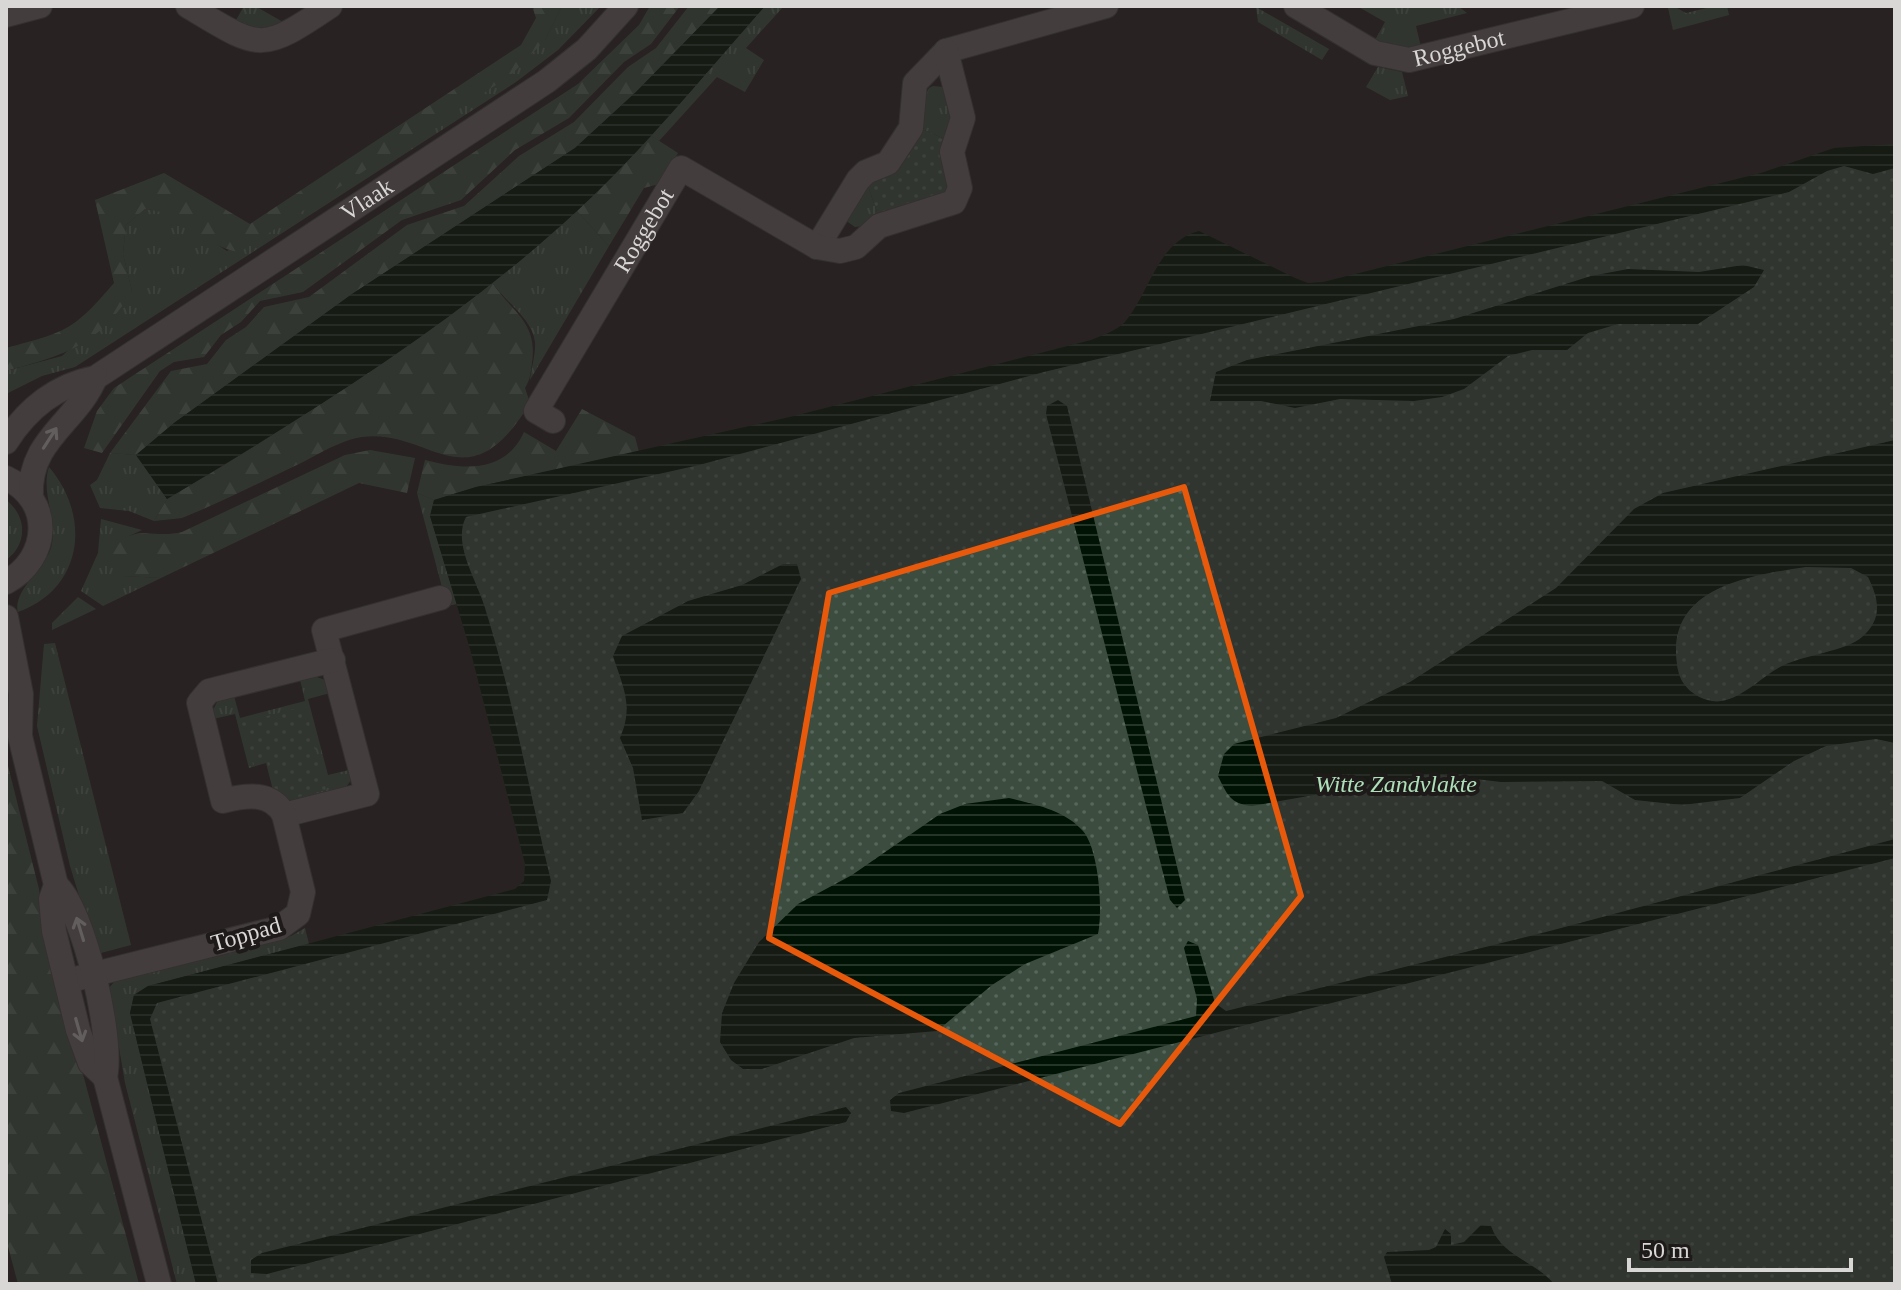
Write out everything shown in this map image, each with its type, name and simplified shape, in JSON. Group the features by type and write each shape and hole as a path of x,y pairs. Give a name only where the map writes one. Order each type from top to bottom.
{"street":[{"path":"7,12 40,6"},
{"path":"188,6 246,40 266,42 282,38 330,6"},
{"name":"Vlaak","path":"6,442 43,401 65,386 95,378 547,81 587,49 626,6"},
{"path":"946,51 963,118 952,152 959,183 957,198 944,208 879,226 856,247 840,251 817,247 862,175 888,163 894,156 913,123 915,83 946,51 1079,9 1106,6"},
{"name":"Roggebot","path":"1296,6 1375,53 1409,60 1632,6"},
{"name":"Roggebot","path":"553,421 536,411 681,168 817,247"},
{"name":"Vlaak","path":"31,496 30,482 37,459 55,429 90,390 95,378"},
{"path":"6,478 31,496 41,519 40,545 28,567 6,583"},
{"path":"333,660 209,691 200,700 223,801 241,796 263,797 280,808 284,815 367,794 333,660 324,630 440,598"},
{"path":"6,617 21,694 13,726 56,885 51,899 54,931 90,1063 105,1077"},
{"name":"Toppad","path":"67,981 290,923 302,908 303,892 284,815"},
{"path":"56,885 68,895 92,974 110,1059 105,1077 159,1284"}],"highlighted area":[{"path":"1184,487 1301,896 1120,1124 769,938 829,593"}],"green space":[{"path":"244,6 255,6 283,22 265,27 242,23 236,20"},
{"path":"532,6 562,6 545,40 511,75 240,252 216,244 172,217 145,209 126,225 123,254 132,291 107,324 78,346 63,353 6,371 6,348 67,328 114,283 95,200 164,173 250,224 521,45 536,18"},
{"path":"562,6 601,6 558,50 516,82 75,367 42,376 6,394 6,371 62,356 132,291 123,254 126,225 145,209 168,212 227,251 545,40"},
{"path":"650,6 680,6 651,44 624,62 569,118 515,150 461,200 402,220 303,292 260,301 241,322 221,335 204,357 174,362 160,371 102,453 84,448 97,411 114,388 578,84 639,25"},
{"path":"689,6 720,6 636,92 575,148 352,294 174,423 136,455 110,453 171,371 207,364 226,340 246,327 264,307 309,297 407,225 464,206 519,156 574,122 628,67 656,48"},
{"path":"765,6 784,6 746,48 764,60 745,92 717,77 659,141 650,135"},
{"path":"1357,6 1458,6 1467,13 1416,26 1421,47 1403,48 1375,40 1385,22"},
{"path":"1727,6 1729,15 1673,30 1668,8 1675,7 1686,13"},
{"path":"1256,7 1329,49 1322,60 1258,22"},
{"path":"1378,67 1402,72 1408,96 1390,100 1366,87"},
{"path":"933,86 943,87 952,117 945,139 922,129 922,103"},
{"path":"922,129 945,139 947,193 878,215 867,183"},
{"path":"650,135 678,153 659,184 644,188 609,246 577,211"},
{"name":"Witte Zandvlakte","path":"1895,149 1895,1284 203,1284 137,1012 149,995 540,892 444,525 458,503"},
{"path":"867,183 878,215 864,226 855,227 845,220"},
{"path":"577,211 609,246 530,380 535,347 533,333 491,281"},
{"path":"491,281 522,318 533,349 531,373 525,388 530,403 506,436 484,452 464,457 376,436 349,440 197,512 182,518 154,521 167,499 333,396"},
{"path":"582,409 635,437 639,452 476,487 434,500 417,493 425,460 454,466 482,466 506,456 524,432 556,451"},
{"path":"370,450 415,458 407,493 359,483 161,578 123,576 114,569 110,557 125,538 133,534 182,532 345,455"},
{"path":"110,453 136,455 167,499 154,521 129,511 100,508 90,485 97,480"},
{"path":"49,467 71,507 75,528 74,549 68,568 57,586 40,601 18,612 17,604 24,588 51,548 53,527 47,487"},
{"path":"417,493 434,500 430,516 457,604 447,606"},
{"path":"6,500 18,514 22,530 18,546 6,560"},
{"path":"101,519 142,530 129,536 123,576 161,578 103,606 81,591 98,553"},
{"path":"78,597 96,609 52,630 52,623"},
{"path":"55,643 131,945 97,954 70,866 37,726 44,644"},
{"path":"314,676 325,680 330,693 308,699 328,775 349,770 351,780 344,790 293,802 273,790 266,763 249,768 235,714 213,719 212,712 217,702 234,696 240,718 305,701 300,679"},
{"path":"305,706 326,790 294,798 273,788 267,762 253,765 241,723"},
{"path":"6,758 39,889 44,928 139,1284 18,1284 6,1239"},
{"path":"305,928 309,944 148,986 134,995 130,1013 196,1284 177,1284 125,1083 109,988 115,981 291,936"}],"shaded area":[{"path":"720,6 765,6 650,137 602,187 530,253 380,366 167,499 136,455 174,423 352,294 575,148 636,92"},
{"path":"1895,144 1895,168 1873,174 1844,166 1827,171 1789,192 1044,372 699,465 466,517 462,528 464,550 485,608 512,710 551,881 547,900 157,1003 150,1019 218,1284 196,1284 130,1013 134,995 148,986 515,889 524,881 525,864 470,649 430,516 434,500 476,487 794,416 1091,340 1125,322 1164,257 1185,237 1199,231 1295,278 1308,283 1323,282 1761,173 1834,148"},
{"path":"1743,265 1764,270 1754,287 1698,324 1618,324 1588,333 1567,350 1532,350 1508,356 1464,389 1442,397 1414,401 1340,399 1295,408 1261,401 1210,401 1216,372 1247,360 1454,319 1591,276 1628,269 1699,272"},
{"path":"1058,400 1067,406 1185,900 1177,908 1170,900 1046,414 1047,406"},
{"path":"1895,440 1895,743 1876,739 1826,746 1794,761 1740,798 1682,805 1635,800 1602,781 1501,782 1433,774 1252,806 1239,803 1227,793 1218,776 1224,754 1234,744 1336,718 1410,682 1556,588 1634,509 1663,493","holes":["1806,567 1851,568 1868,577 1877,608 1869,630 1855,642 1782,666 1730,699 1712,701 1700,697 1682,681 1676,643 1683,621 1695,604 1734,582 1758,576"]},
{"path":"783,564 797,564 801,579 699,791 683,813 642,820 633,768 620,738 627,706 613,656 622,636 688,601 742,585"},
{"path":"1009,798 1058,813 1083,831 1096,866 1100,910 1098,934 1025,964 992,985 937,1031 854,1038 762,1069 743,1069 731,1060 720,1042 722,1013 734,983 759,942 798,904 852,875 940,814 965,804"},
{"path":"1895,839 1895,858 904,1113 891,1111 890,1100 899,1093 1196,1016 1197,999 1184,948 1188,941 1198,945 1215,1003 1226,1011 1546,932"},
{"path":"846,1107 851,1113 846,1122 267,1274 251,1273 251,1260 262,1253"},
{"path":"1481,1225 1491,1226 1502,1244 1554,1284 1392,1284 1384,1257 1387,1252 1429,1250 1436,1247 1445,1229 1451,1234 1451,1245 1464,1242"}]}
